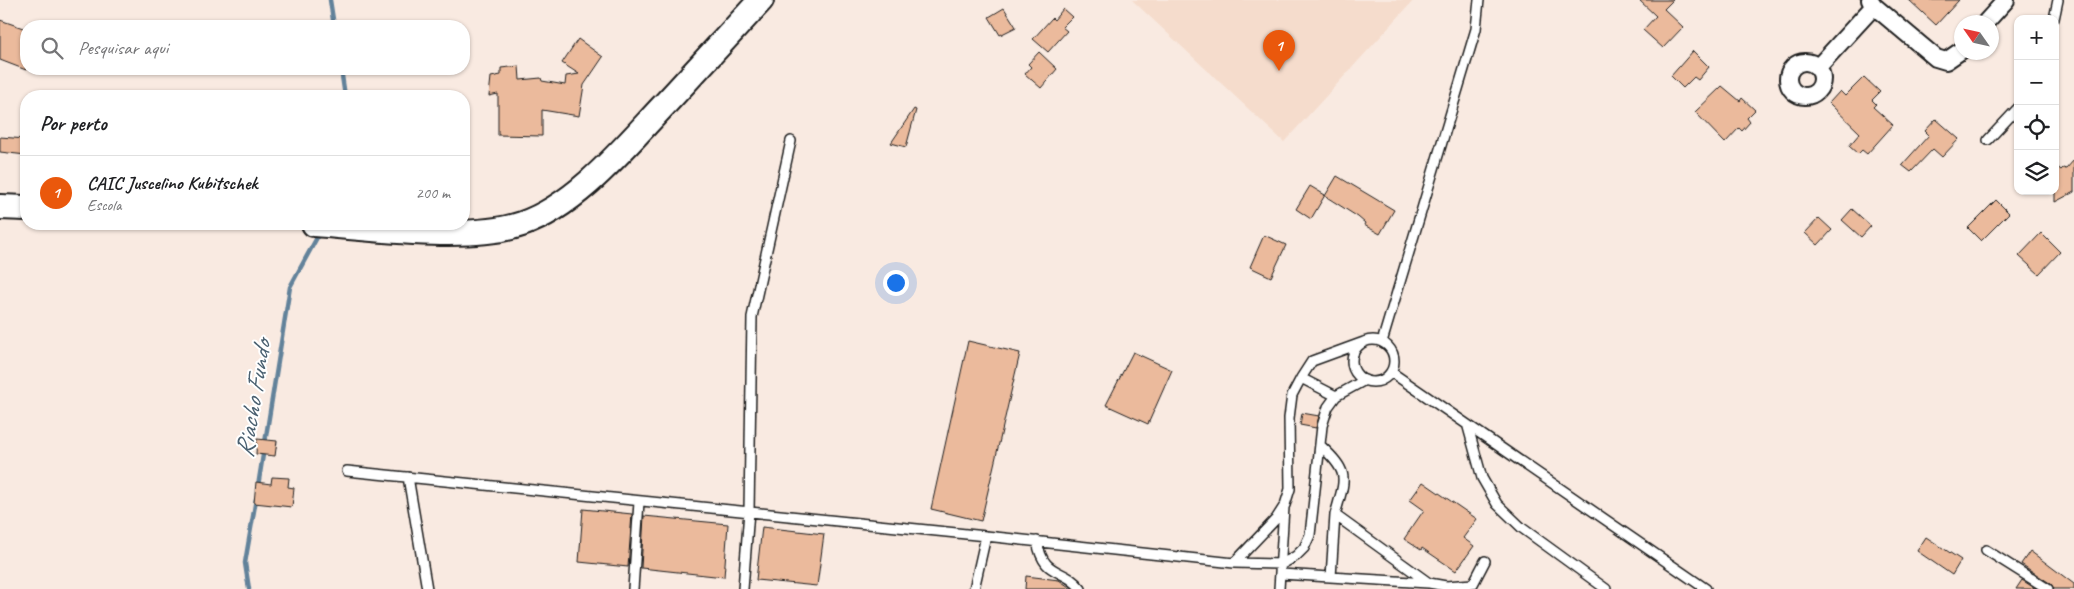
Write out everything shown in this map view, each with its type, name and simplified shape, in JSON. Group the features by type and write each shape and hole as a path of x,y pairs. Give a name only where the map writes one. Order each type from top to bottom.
{"street":[{"path":"418,230 459,232 521,224 551,209 584,185 626,146 760,0"},
{"path":"1992,15 2006,0"},
{"path":"1818,67 1872,3 1936,58 1946,60 1954,55"},
{"path":"0,207 20,208"}],"lane":[{"path":"1382,342 1476,29 1479,0"},
{"path":"2055,15 2058,0"},
{"path":"1988,140 2014,112"},
{"path":"743,589 749,511 752,317 791,140"},
{"path":"1234,563 1276,519 1284,505 1290,489 1289,418 1292,395 1312,361 1364,342 1373,340 1382,342 1389,347 1393,355 1394,364 1391,372 1384,379 1375,382 1365,380 1358,375 1353,366 1353,357 1357,348 1364,342"},
{"path":"1391,372 1468,427 1706,589"},
{"path":"1301,378 1336,396"},
{"path":"347,471 639,502 749,511 1234,563 1282,564 1296,556 1304,548 1310,535 1322,426 1328,407 1336,396 1365,380"},
{"path":"1468,427 1482,478 1497,504 1522,528 1606,589"},
{"path":"1321,446 1336,460 1344,472 1335,515 1331,577"},
{"path":"408,477 427,589"},
{"path":"633,589 639,502"},
{"path":"1279,589 1282,564 1284,505"},
{"path":"1335,515 1429,584"},
{"path":"974,589 986,536"},
{"path":"1036,541 1039,556 1044,563 1081,589"},
{"path":"1986,550 2048,589"},
{"path":"1281,574 1446,586 1473,584 1486,561"}],"shaded area":[{"path":"1132,0 1414,0 1284,142"}],"building":[{"path":"1639,0 1673,0 1664,9 1683,27 1663,48 1643,30 1656,16"},
{"path":"1909,0 1959,0 1936,25"},
{"path":"1004,8 1016,27 1000,35 989,17"},
{"path":"1063,9 1072,17 1062,27 1067,31 1048,52 1033,39"},
{"path":"0,20 20,27 20,68 0,60"},
{"path":"578,39 603,57 584,85 579,116 542,110 542,136 498,135 498,94 489,96 491,77 501,75 501,68 519,66 520,80 541,78 542,81 565,85 566,76 579,74 562,63"},
{"path":"1693,51 1709,67 1698,80 1694,77 1683,88 1671,76"},
{"path":"1039,52 1057,69 1041,88 1025,74 1031,67 1028,64"},
{"path":"1864,77 1880,92 1872,100 1876,104 1873,107 1893,125 1867,154 1862,150 1858,154 1849,146 1860,133 1829,103 1840,91 1845,96"},
{"path":"1722,86 1740,101 1742,98 1755,110 1747,118 1750,122 1742,131 1739,128 1725,143 1695,112"},
{"path":"914,109 916,110 906,147 891,143"},
{"path":"1936,119 1959,139 1942,157 1933,149 1911,172 1902,165 1929,135 1925,131"},
{"path":"0,137 20,139 20,154 0,152"},
{"path":"2074,160 2074,192 2055,202 2055,195 2059,195 2059,168 2066,169"},
{"path":"1337,176 1394,210 1380,234 1364,225 1365,223 1358,217 1325,196"},
{"path":"1310,186 1325,195 1311,219 1296,209"},
{"path":"1996,200 2009,213 1981,241 1968,228"},
{"path":"1852,209 1871,226 1861,237 1842,220"},
{"path":"1819,218 1832,230 1818,245 1805,233"},
{"path":"2041,233 2060,252 2039,274 2019,256"},
{"path":"1264,235 1286,245 1271,277 1250,267"},
{"path":"968,341 1020,353 981,521 931,509"},
{"path":"1133,352 1172,370 1148,424 1106,405"},
{"path":"1302,413 1319,416 1316,428 1300,425"},
{"path":"257,439 277,441 275,456 256,454"},
{"path":"272,477 289,478 288,487 294,488 292,507 254,503 256,482 271,484"},
{"path":"1423,482 1477,519 1463,538 1474,546 1456,571 1422,548 1421,550 1404,539 1424,510 1410,500"},
{"path":"583,509 632,514 628,567 579,562"},
{"path":"644,516 728,524 724,577 641,568"},
{"path":"762,527 824,534 817,586 756,580"},
{"path":"1926,537 1961,560 1952,575 1917,551"},
{"path":"2030,551 2074,584 2074,589 2054,589 2051,584 2021,564"},
{"path":"1026,576 1059,580 1072,589 1025,589"},
{"path":"2022,580 2036,589 2016,589"}],"waterway":[{"name":"Riacho Fundo","path":"330,0 333,20"},
{"name":"Riacho Fundo","path":"342,75 344,90"},
{"name":"Riacho Fundo","path":"258,486 290,287 320,232"},
{"name":"Riacho Fundo","path":"249,589 245,563 256,499"}],"place":[{"name":"CAIC Juscelino Kubitschek","path":"1279,71"}]}
